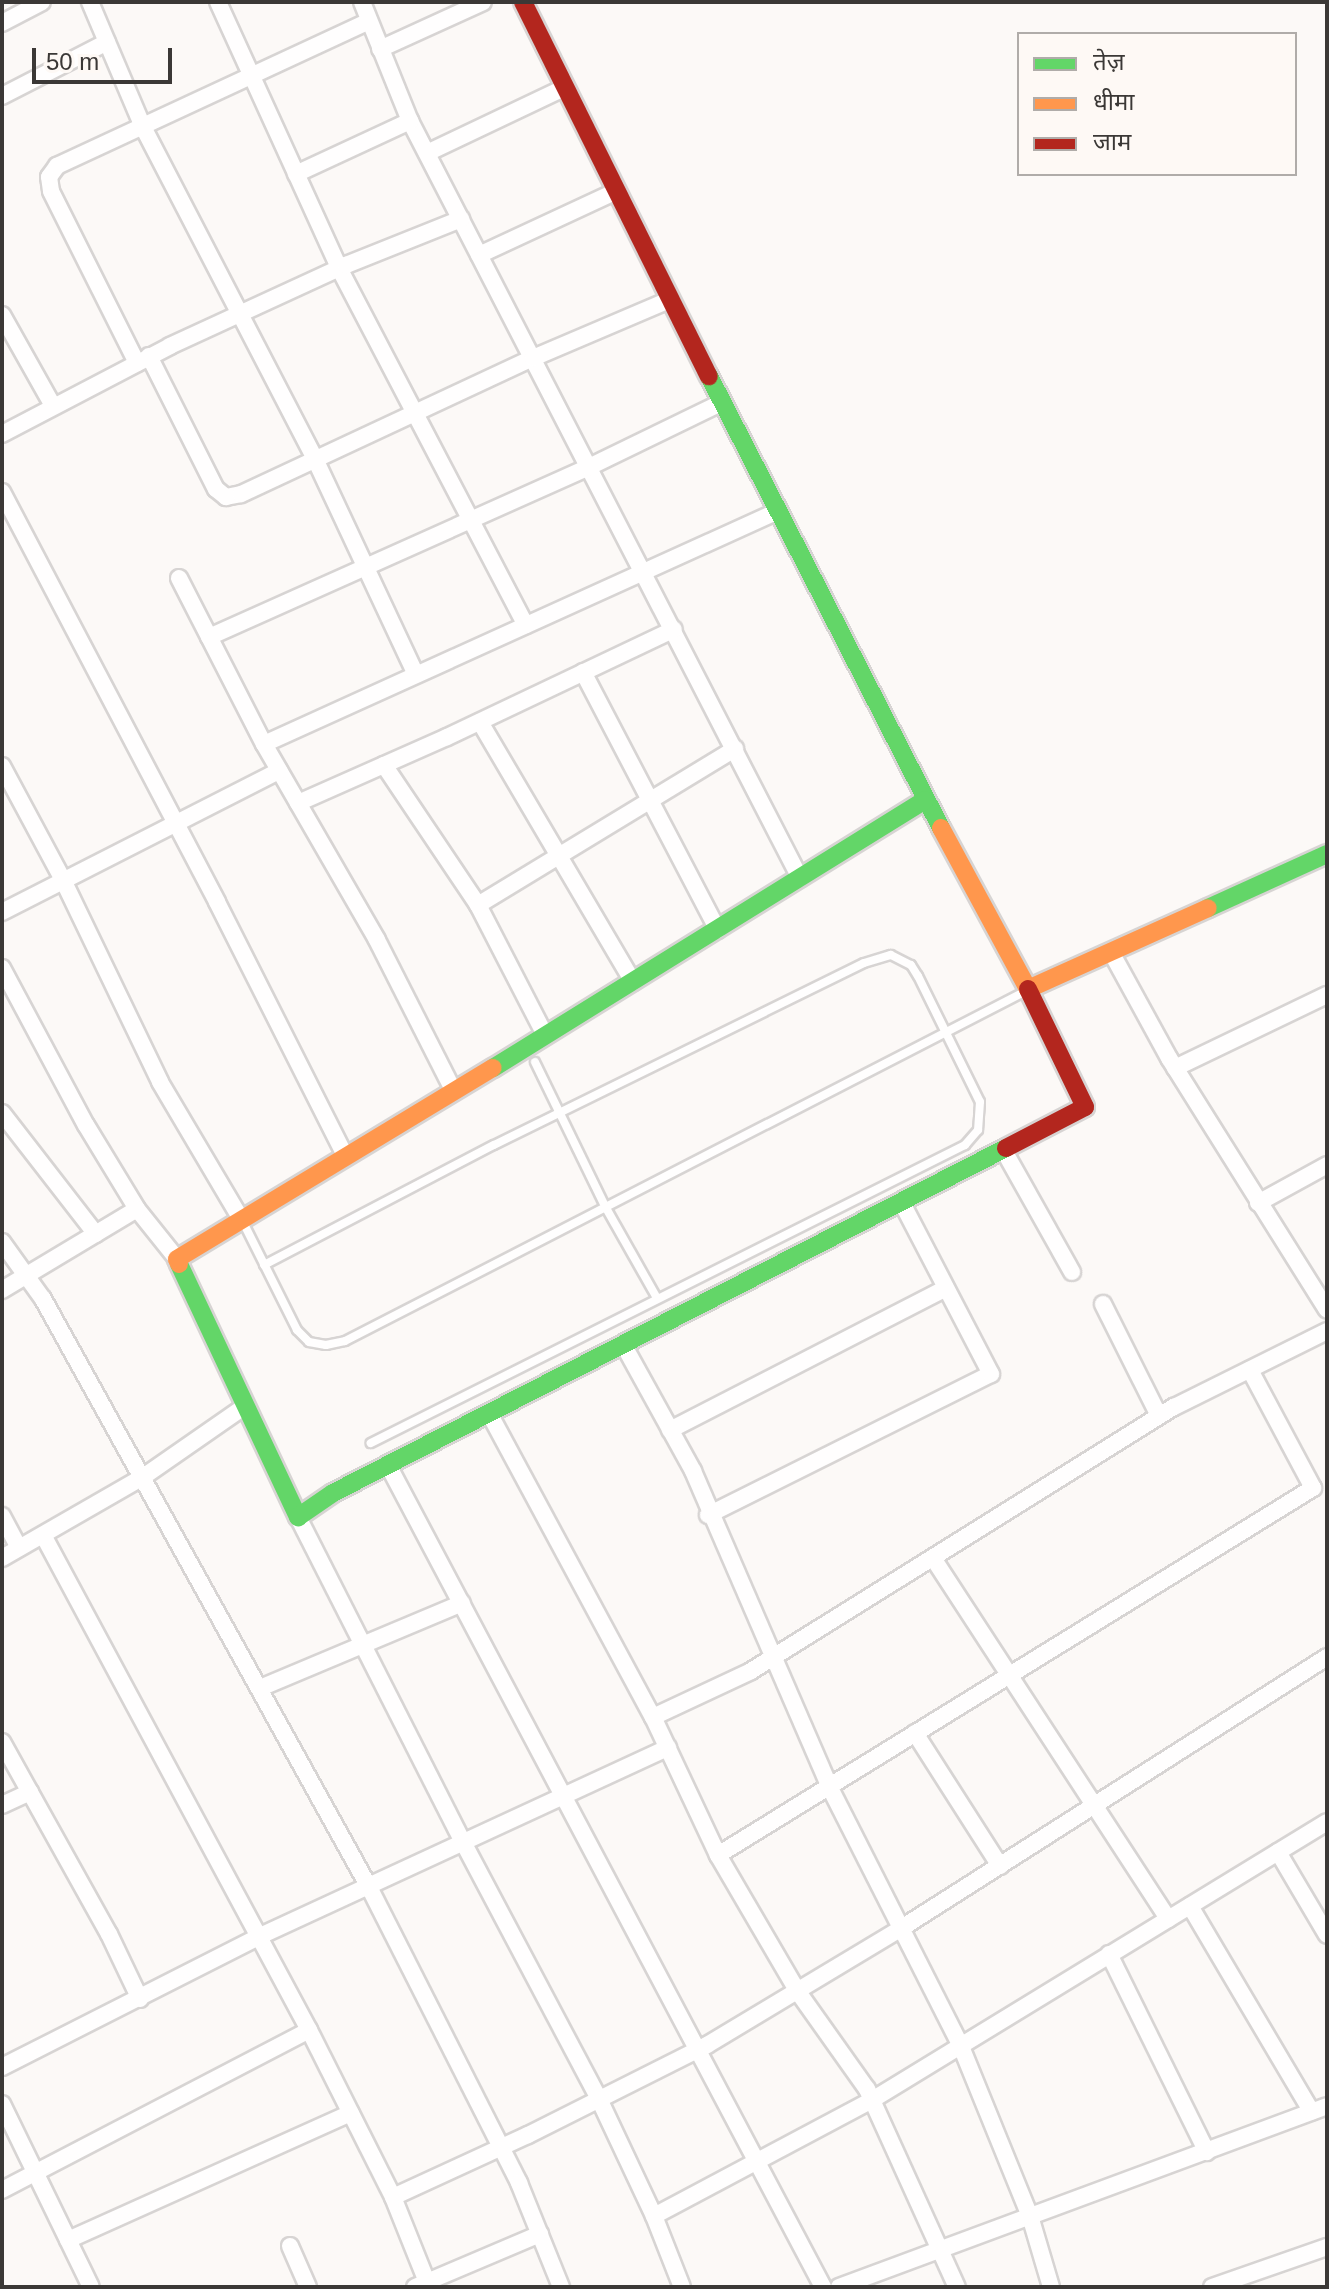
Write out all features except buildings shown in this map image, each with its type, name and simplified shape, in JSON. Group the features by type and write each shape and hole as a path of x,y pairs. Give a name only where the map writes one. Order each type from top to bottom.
{"street":[{"path":"2,23 42,2"},
{"path":"90,2 143,127 315,459 416,675"},
{"path":"218,2 339,268 526,625"},
{"path":"362,2 410,121 800,878"},
{"path":"380,49 483,2"},
{"path":"298,1517 333,1493 1085,1107 1028,989 925,800 776,512 523,2"},
{"path":"369,21 57,166 49,177 51,191 216,489 226,497 241,494 533,358 669,300"},
{"path":"2,96 107,42"},
{"path":"427,153 564,88"},
{"path":"296,174 410,121"},
{"path":"479,255 615,192"},
{"path":"2,434 143,360 339,268 461,219"},
{"path":"2,315 53,406"},
{"path":"209,637 589,467 721,403"},
{"path":"2,492 345,1155"},
{"path":"264,744 776,512"},
{"path":"179,578 264,744 377,940 453,1090"},
{"path":"298,803 480,722 674,629"},
{"path":"583,672 718,930"},
{"path":"480,722 633,982"},
{"path":"478,905 735,749"},
{"path":"384,765 478,905 545,1035"},
{"path":"2,766 63,880 160,1082 241,1219"},
{"path":"2,912 279,771"},
{"path":"177,1259 718,930 925,800"},
{"path":"1028,989 1327,854"},
{"path":"1111,952 1175,1068 1327,1310"},
{"path":"2,968 86,1125 137,1209 177,1259 298,1517 463,1842 599,2099 654,2216 682,2287"},
{"path":"1175,1068 1327,995"},
{"path":"2,1113 96,1234"},
{"path":"1003,1149 1072,1272"},
{"path":"1258,1203 1327,1165"},
{"path":"708,1515 991,1374 901,1201"},
{"path":"2,1290 137,1209"},
{"path":"2,1242 26,1277 143,1477 369,1887 501,2147 561,2287"},
{"path":"670,1430 946,1288"},
{"path":"1103,1304 1159,1416"},
{"path":"653,1717 751,1671 1159,1416 1327,1331"},
{"path":"623,1344 693,1471 708,1515 774,1655 829,1786 960,2044 1030,2216 1051,2287"},
{"path":"718,1855 1009,1674 1320,1491 1250,1370"},
{"path":"2,1558 143,1477 245,1406"},
{"path":"489,1413 653,1717 718,1855 798,1992 872,2100 957,2287"},
{"path":"388,1465 823,2287"},
{"path":"2,1516 19,1548"},
{"path":"43,1535 256,1938 309,2030 393,2197 424,2285 540,2234"},
{"path":"933,1558 1168,1919"},
{"path":"260,1688 462,1603"},
{"path":"393,2197 697,2050 798,1992 1327,1657"},
{"path":"915,1733 1000,1866"},
{"path":"2,1742 109,1934 140,1999"},
{"path":"2,2067 256,1938 668,1748"},
{"path":"2,1805 30,1792"},
{"path":"654,2216 872,2100 1327,1822"},
{"path":"1278,1852 1327,1935"},
{"path":"839,2287 1319,2109 1190,1906"},
{"path":"1109,1954 1207,2152"},
{"path":"2,2190 309,2030"},
{"path":"2,2104 91,2287"},
{"path":"68,2240 351,2113"},
{"path":"290,2246 308,2287"},
{"path":"1212,2287 1327,2247"}],"lane":[{"path":"264,1265 559,1113 880,956 891,955 911,965 980,1102 978,1130 965,1145 371,1443"},
{"path":"241,1219 297,1330 309,1342 336,1343 606,1208 1028,989"},
{"path":"535,1062 606,1208 657,1298"}],"traffic: fast":[{"path":"709,376 941,828"},
{"path":"493,1068 925,800"},
{"path":"1208,908 1327,854"},
{"path":"179,1264 298,1517 333,1493 1006,1148"}],"traffic: slow":[{"path":"941,828 1028,989 1208,908"},
{"path":"179,1264 177,1259 493,1068"}],"traffic: jam":[{"path":"523,2 709,376"},
{"path":"1006,1148 1085,1107 1028,989"}]}
